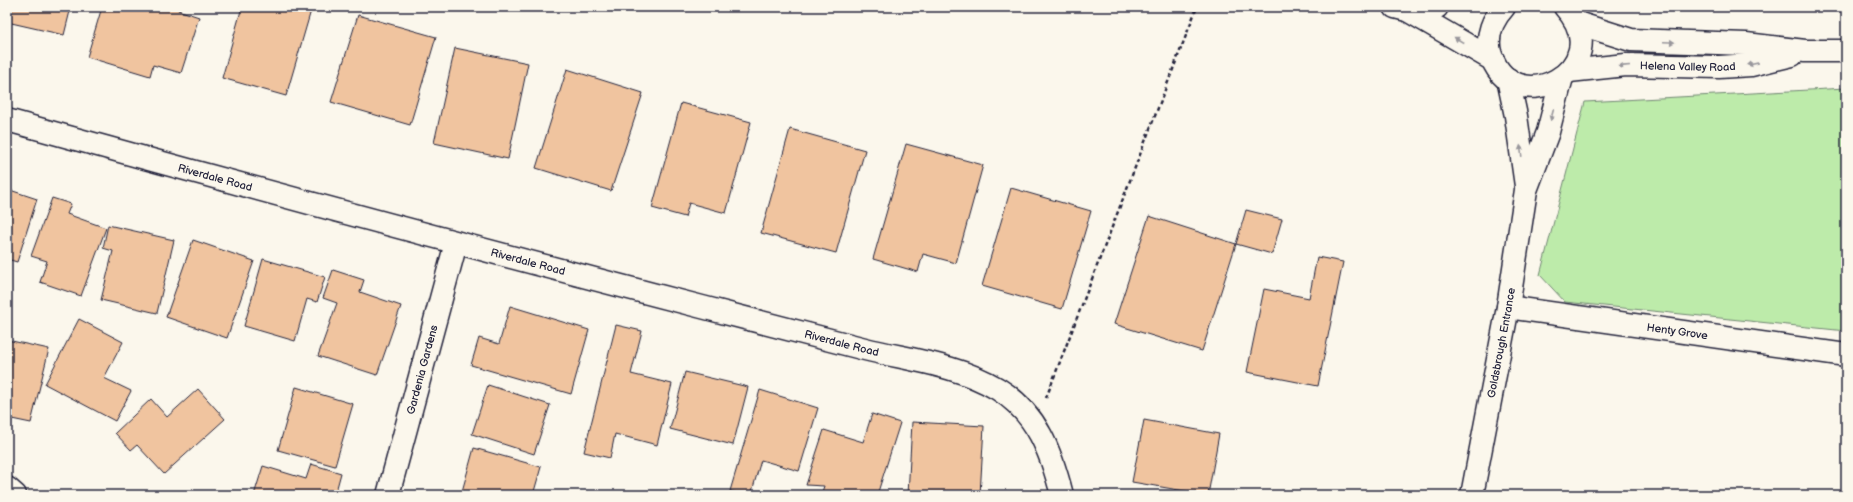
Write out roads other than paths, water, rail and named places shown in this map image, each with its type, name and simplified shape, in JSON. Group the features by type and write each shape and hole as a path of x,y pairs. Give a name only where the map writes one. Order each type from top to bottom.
{"street":[{"path":"1401,9 1437,7"},
{"path":"1486,7 1504,7"},
{"path":"1504,7 1495,19 1490,32 1489,47 1493,60 1499,71 1508,79"},
{"path":"1401,9 1493,60"},
{"name":"Helena Valley Road","path":"1571,13 1631,40 1746,44 1805,51 1846,51"},
{"name":"Goldsbrough Entrance","path":"1472,495 1508,307 1526,190 1548,132 1566,74 1576,61 1580,48 1580,36 1571,13"},
{"name":"Helena Valley Road","path":"1508,79 1522,85 1536,87 1550,84 1566,74 1626,65 1719,67 1743,66 1805,51"},
{"name":"Goldsbrough Entrance","path":"1508,79 1516,116 1526,190"},
{"name":"Riverdale Road","path":"7,120 456,243 866,349 956,370 1002,392 1016,401 1036,425 1056,472 1062,495"},
{"name":"Gardenia Gardens","path":"388,495 456,243"},
{"name":"Henty Grove","path":"1508,307 1846,355"},
{"path":"7,488 15,495"}]}
